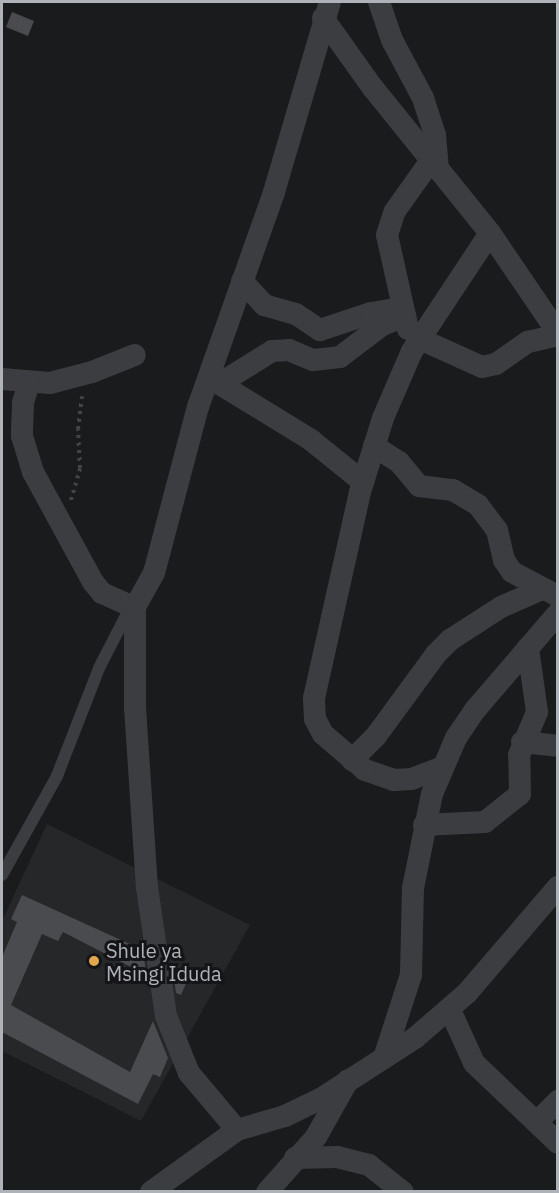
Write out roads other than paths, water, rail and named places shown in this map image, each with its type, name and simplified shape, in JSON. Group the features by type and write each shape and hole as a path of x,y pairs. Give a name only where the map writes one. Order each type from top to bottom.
{"street":[{"path":"379,2 392,40 423,98 435,135 435,163 395,211 387,235 404,312 416,345"},
{"path":"326,10 435,163 490,233 558,334 519,346 488,367 416,345"},
{"path":"237,1130 189,1073 166,1016 147,888 135,699 135,607 154,573 198,407 215,381 242,281 274,192 326,10"},
{"path":"443,767 412,779 394,780 377,776 352,760 323,734 315,719 314,698 363,482 374,446 416,345 490,233"},
{"path":"242,281 264,305 296,314 320,330 371,313 404,312"},
{"path":"215,381 272,351 289,350 313,360 340,357 382,325 404,312"},
{"path":"2,379 29,383 92,372 135,356"},
{"path":"215,381 311,440 363,482"},
{"path":"29,383 21,415 24,452 60,522 102,593 131,606"},
{"path":"374,446 399,462 419,486 453,490 478,505 497,530 504,560 512,572 549,593"},
{"path":"352,760 376,736 435,654 450,640 501,607 549,593"},
{"path":"384,1058 411,975 410,909 424,825 443,767 475,710 558,614"},
{"path":"424,825 485,822 514,801 522,781 519,755 522,742 537,712 528,648"},
{"path":"522,742 558,746"},
{"path":"151,1191 237,1130 285,1116 322,1098 349,1078 384,1058 450,1010 558,887"},
{"path":"450,1010 474,1063 558,1143"},
{"path":"267,1191 327,1122 349,1078"},
{"path":"537,1122 558,1101"},
{"path":"295,1158 337,1157 369,1165 403,1191"}],"lane":[{"path":"2,875 57,776 99,668 131,606"}],"place":[{"name":"Shule ya Msingi Iduda","path":"94,961"}]}
